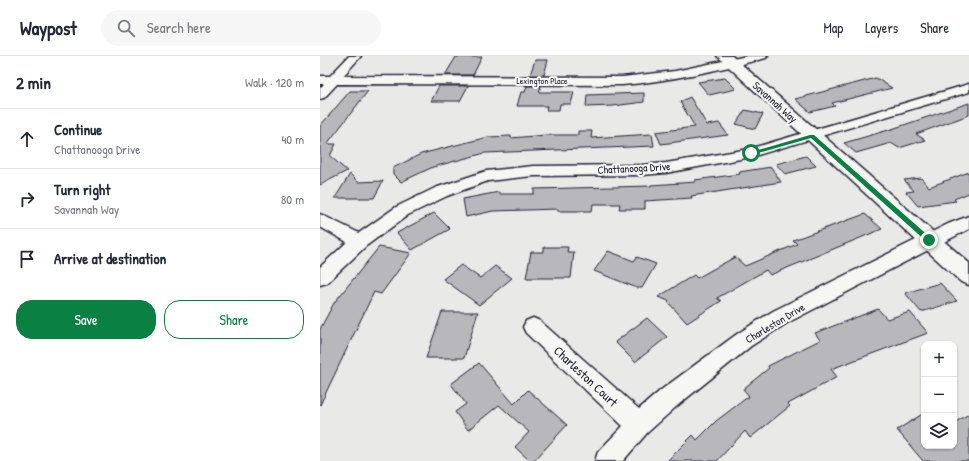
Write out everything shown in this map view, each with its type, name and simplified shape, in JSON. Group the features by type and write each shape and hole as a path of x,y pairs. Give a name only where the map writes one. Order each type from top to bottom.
{"street":[{"path":"320,95 354,56"},
{"name":"Lexington Place","path":"320,80 647,80 697,72 728,60 762,56"},
{"name":"Savannah Way","path":"728,60 969,276"},
{"name":"Chattanooga Drive","path":"320,278 360,242 402,211 441,192 486,176 533,171 642,170 666,168 751,153 969,88"},
{"path":"320,220 360,242"},
{"name":"Charleston Drive","path":"607,461 639,425 669,398 744,340 768,325 929,240 969,222"},
{"name":"Charleston Court","path":"533,326 639,425"}],"building":[{"path":"456,57 482,57 473,75 445,75"},
{"path":"535,60 548,60 544,75 530,75"},
{"path":"725,78 736,89 709,95 698,82"},
{"path":"876,78 892,88 832,103 835,106 810,112 795,99"},
{"path":"439,86 468,86 460,101 431,101"},
{"path":"527,86 541,86 539,92 574,92 571,104 560,104 559,110 546,110 547,106 517,106 521,92 525,92"},
{"path":"350,91 368,91 327,144 336,144 330,156 347,171 320,185 320,126"},
{"path":"644,93 644,102 613,106 586,107 587,95"},
{"path":"690,97 707,125 719,123 728,135 661,144 656,132 695,127 680,102"},
{"path":"969,103 969,115 916,134 925,140 899,148 891,143 856,153 844,143 892,129"},
{"path":"745,110 763,114 755,129 736,124"},
{"path":"578,131 592,131 591,138 652,134 654,146 485,153 433,167 401,182 393,174 393,168 421,154 488,137 511,136 511,138 546,135 578,135"},
{"path":"806,156 816,166 785,174 776,164"},
{"path":"771,167 781,182 691,196 692,198 645,201 645,209 619,209 620,204 593,204 592,211 558,211 558,209 493,211 466,217 463,199 499,192 499,194 534,194 534,189 651,186 696,182 695,180 740,174 739,172"},
{"path":"969,172 969,193 954,199 956,201 918,206 906,192 914,191 904,180 921,178 929,187"},
{"path":"350,174 358,182 383,181 374,198 335,198"},
{"path":"434,213 450,229 412,250 397,233"},
{"path":"865,214 882,229 770,275 766,270 717,298 721,301 687,323 668,302 669,301 658,297 694,275 697,278 735,257 745,266 797,244 793,240"},
{"path":"379,247 411,253 381,294 374,292 320,405 320,329 334,303"},
{"path":"544,247 568,247 567,252 574,252 571,278 526,278 531,252 544,252"},
{"path":"608,251 634,261 637,257 656,264 642,288 637,288 594,271"},
{"path":"461,265 480,278 495,266 512,278 479,305 443,279"},
{"path":"940,283 957,301 921,312 905,293"},
{"path":"878,309 887,319 910,312 928,333 831,369 837,377 788,404 790,406 750,438 745,431 717,461 667,461 693,435 697,440 716,421 749,396 743,389 769,368 768,366 820,340 815,333"},
{"path":"442,312 478,312 464,358 426,358"},
{"path":"647,318 667,337 635,362 615,342"},
{"path":"479,363 514,404 528,390 567,425 534,461 530,461 515,447 529,432 499,405 468,430 455,412 466,404 451,384"},
{"path":"969,414 969,461 923,461 897,430 921,415 921,449 957,449 957,421"}],"route":[{"path":"751,153 770,149 812,136 929,240"}]}
